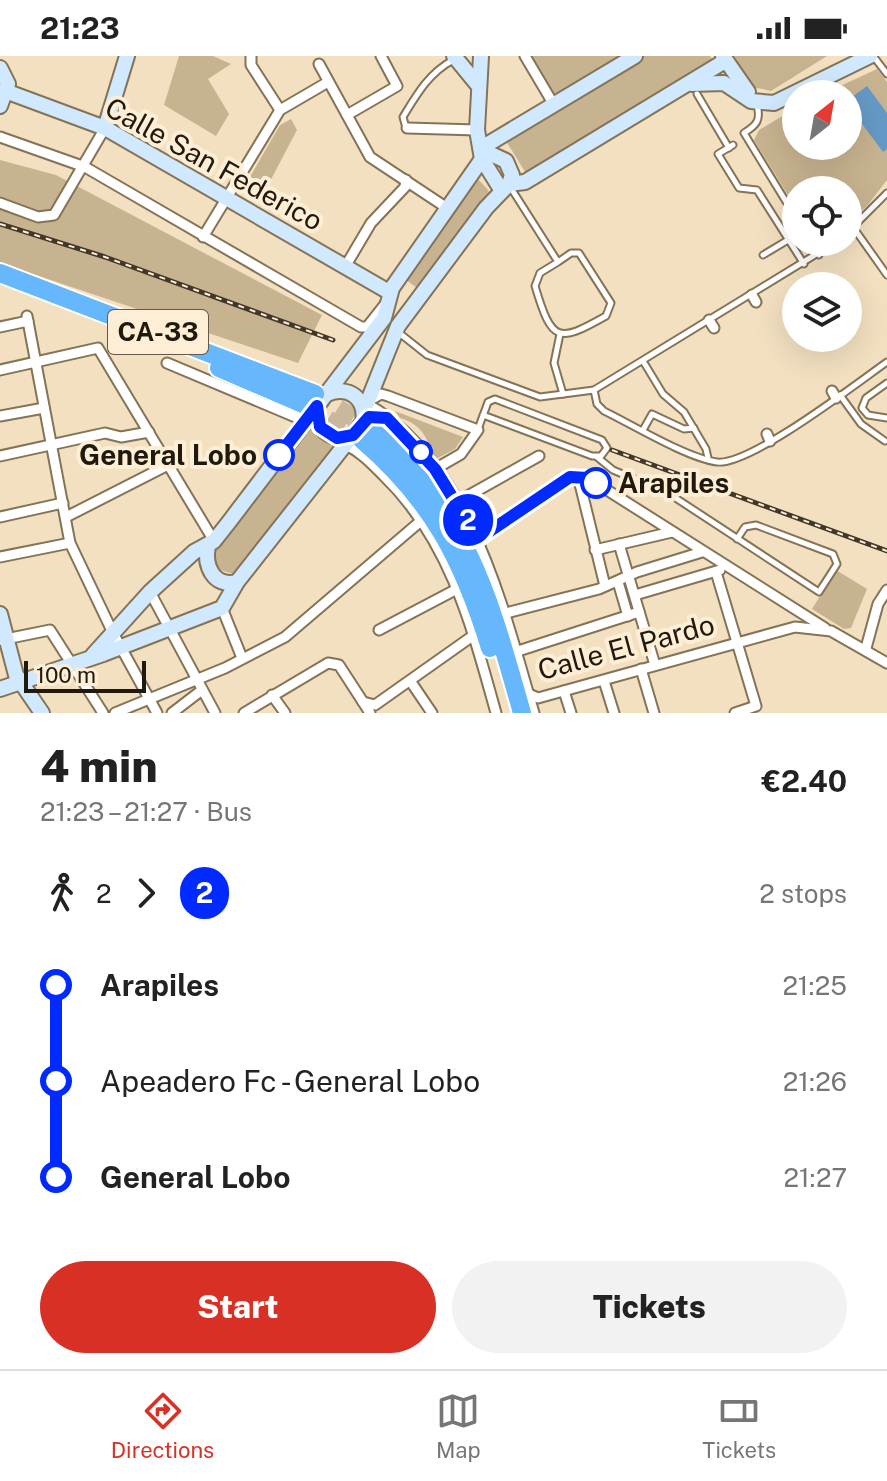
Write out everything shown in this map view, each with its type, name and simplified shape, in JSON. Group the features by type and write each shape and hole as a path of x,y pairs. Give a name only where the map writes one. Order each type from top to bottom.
{"highway":[{"name":"CA-33","path":"0,273 314,404"},
{"name":"CA-33","path":"0,284 314,404"},
{"path":"362,420 446,536 472,590 509,713"},
{"path":"362,420 416,472 462,536 492,609 522,713"}],"street":[{"path":"0,194 3,203 38,217 54,215 85,167 105,128 127,56"},
{"path":"251,56 251,65 280,110"},
{"path":"347,115 397,86 381,56"},
{"path":"481,56 477,84 477,130 482,159"},
{"path":"525,56 554,105"},
{"path":"0,137 85,167 365,328 388,300 482,159 488,144 635,56"},
{"path":"455,57 477,84"},
{"path":"694,89 724,83 757,104 774,103 866,57"},
{"path":"506,188 525,182 694,89 724,58 748,92 774,103"},
{"path":"319,64 370,157 447,208"},
{"path":"0,68 6,76 8,92 0,106"},
{"path":"203,237 280,110 328,82"},
{"name":"Calle San Federico","path":"8,92 105,128 345,267 388,300"},
{"path":"407,128 477,130"},
{"path":"314,404 318,422 327,434 343,438 362,420 397,328 483,212 506,188 512,175 506,161 491,154 482,159"},
{"path":"345,267 371,223 405,183"},
{"path":"237,582 226,583 212,574 205,558 211,544 399,284 410,286 417,303"},
{"path":"388,300 397,328"},
{"path":"0,327 28,319 70,543 157,713"},
{"path":"0,370 98,348 211,544"},
{"path":"167,363 314,404 343,390 362,420 390,482 422,520 438,545 474,635 496,713"},
{"path":"117,639 168,628 222,608 237,582 381,394 478,430 461,454 435,469"},
{"path":"0,416 44,408"},
{"path":"362,420 379,415 394,422 435,469 457,502 478,539 506,613 534,713"},
{"path":"362,420 394,422"},
{"path":"0,456 105,433 121,437 149,432"},
{"path":"457,502 539,456"},
{"path":"66,517 168,465"},
{"path":"578,476 605,586"},
{"path":"478,539 570,477 588,478 702,552 720,569 831,631 882,653 887,663"},
{"path":"0,517 63,503"},
{"path":"115,713 285,637 422,520"},
{"path":"595,550 672,532"},
{"path":"0,557 70,543"},
{"path":"0,689 93,655 117,639 150,592 194,552 211,544"},
{"path":"619,544 655,665"},
{"path":"506,613 618,582 702,552"},
{"path":"635,595 720,569"},
{"path":"720,569 735,641 756,706 735,713"},
{"path":"618,582 628,616"},
{"path":"379,630 457,589"},
{"path":"866,648 878,604 887,590"},
{"path":"150,592 215,713"},
{"path":"222,608 242,658"},
{"path":"518,651 639,612"},
{"path":"0,614 3,639 20,681 42,713"},
{"name":"Calle El Pardo","path":"529,694 538,698 735,641 795,627 831,631"},
{"path":"3,639 50,630 103,713"},
{"path":"363,702 375,705 474,635"},
{"path":"244,713 328,663 339,665 370,713"},
{"path":"641,669 654,713"},
{"path":"604,681 614,713"},
{"path":"411,682 432,713"},
{"path":"172,713 202,690"},
{"path":"564,691 571,713"},
{"path":"272,695 285,713"}],"lane":[{"path":"407,128 403,117 420,91 435,70 455,57"},
{"path":"866,57 887,74"},
{"path":"694,89 731,146 718,154 739,188 757,190 782,230"},
{"path":"757,104 760,116 756,125 744,133 745,138 782,196"},
{"path":"506,188 558,262"},
{"path":"862,219 886,196"},
{"path":"763,255 782,244"},
{"path":"862,245 887,275"},
{"path":"573,252 581,255 611,306 606,316 571,335 560,334 552,327 535,286 540,273 558,262 573,252"},
{"path":"799,256 804,264"},
{"path":"397,328 433,358 540,397 594,390 754,299 817,256"},
{"path":"560,334 554,363 563,394"},
{"path":"643,361 663,394 681,407 708,459"},
{"path":"594,390 600,408 708,459 730,461 887,362"},
{"path":"864,411 864,401 887,383"},
{"path":"836,395 885,441"},
{"path":"478,430 490,401 498,400 602,440 606,451 597,457"},
{"path":"855,416 864,411 887,418"},
{"path":"643,430 652,414 684,429 694,428"},
{"path":"483,415 597,457 613,470 671,495 737,539 819,592 837,564 835,555 753,524 745,527 737,539"}],"shaded area":[{"path":"179,56 213,56 231,64 208,79 229,114 216,136 164,105"},
{"path":"531,56 628,56 556,99"},
{"path":"644,56 710,56 713,60 527,175 506,141"},
{"path":"734,56 827,56 789,80 782,80 782,84 771,91 752,87"},
{"path":"877,69 887,82 887,180 862,210 862,176 782,176 782,185 754,140 759,130 782,116 782,160 862,160 862,80 853,80"},
{"path":"291,119 297,130 267,187 250,177 280,125"},
{"path":"0,160 56,175 322,315 298,363 0,263"},
{"path":"477,178 489,191 424,289 420,290 406,280 471,179"},
{"path":"395,411 463,437 455,449 438,458 431,455 422,431 400,418"},
{"path":"310,428 336,447 234,574 216,569 215,547"},
{"path":"836,570 867,589 851,628 844,629 812,609"}],"water":[{"path":"867,86 887,113 887,149 883,152 862,124 862,90"}],"tunnel":[{"path":"315,394 370,428"},
{"path":"305,405 362,440"}],"railway":[{"path":"0,224 105,257 333,340"},
{"path":"612,450 887,551"}],"bus line":[{"name":"2","path":"279,455 317,406 316,417 320,427 337,438 353,435 363,419 379,415 387,418 405,433 435,469 478,539 570,477 588,478 596,483"}],"place":[{"name":"General Lobo","path":"279,455"},
{"name":"Arapiles","path":"596,483"}]}
